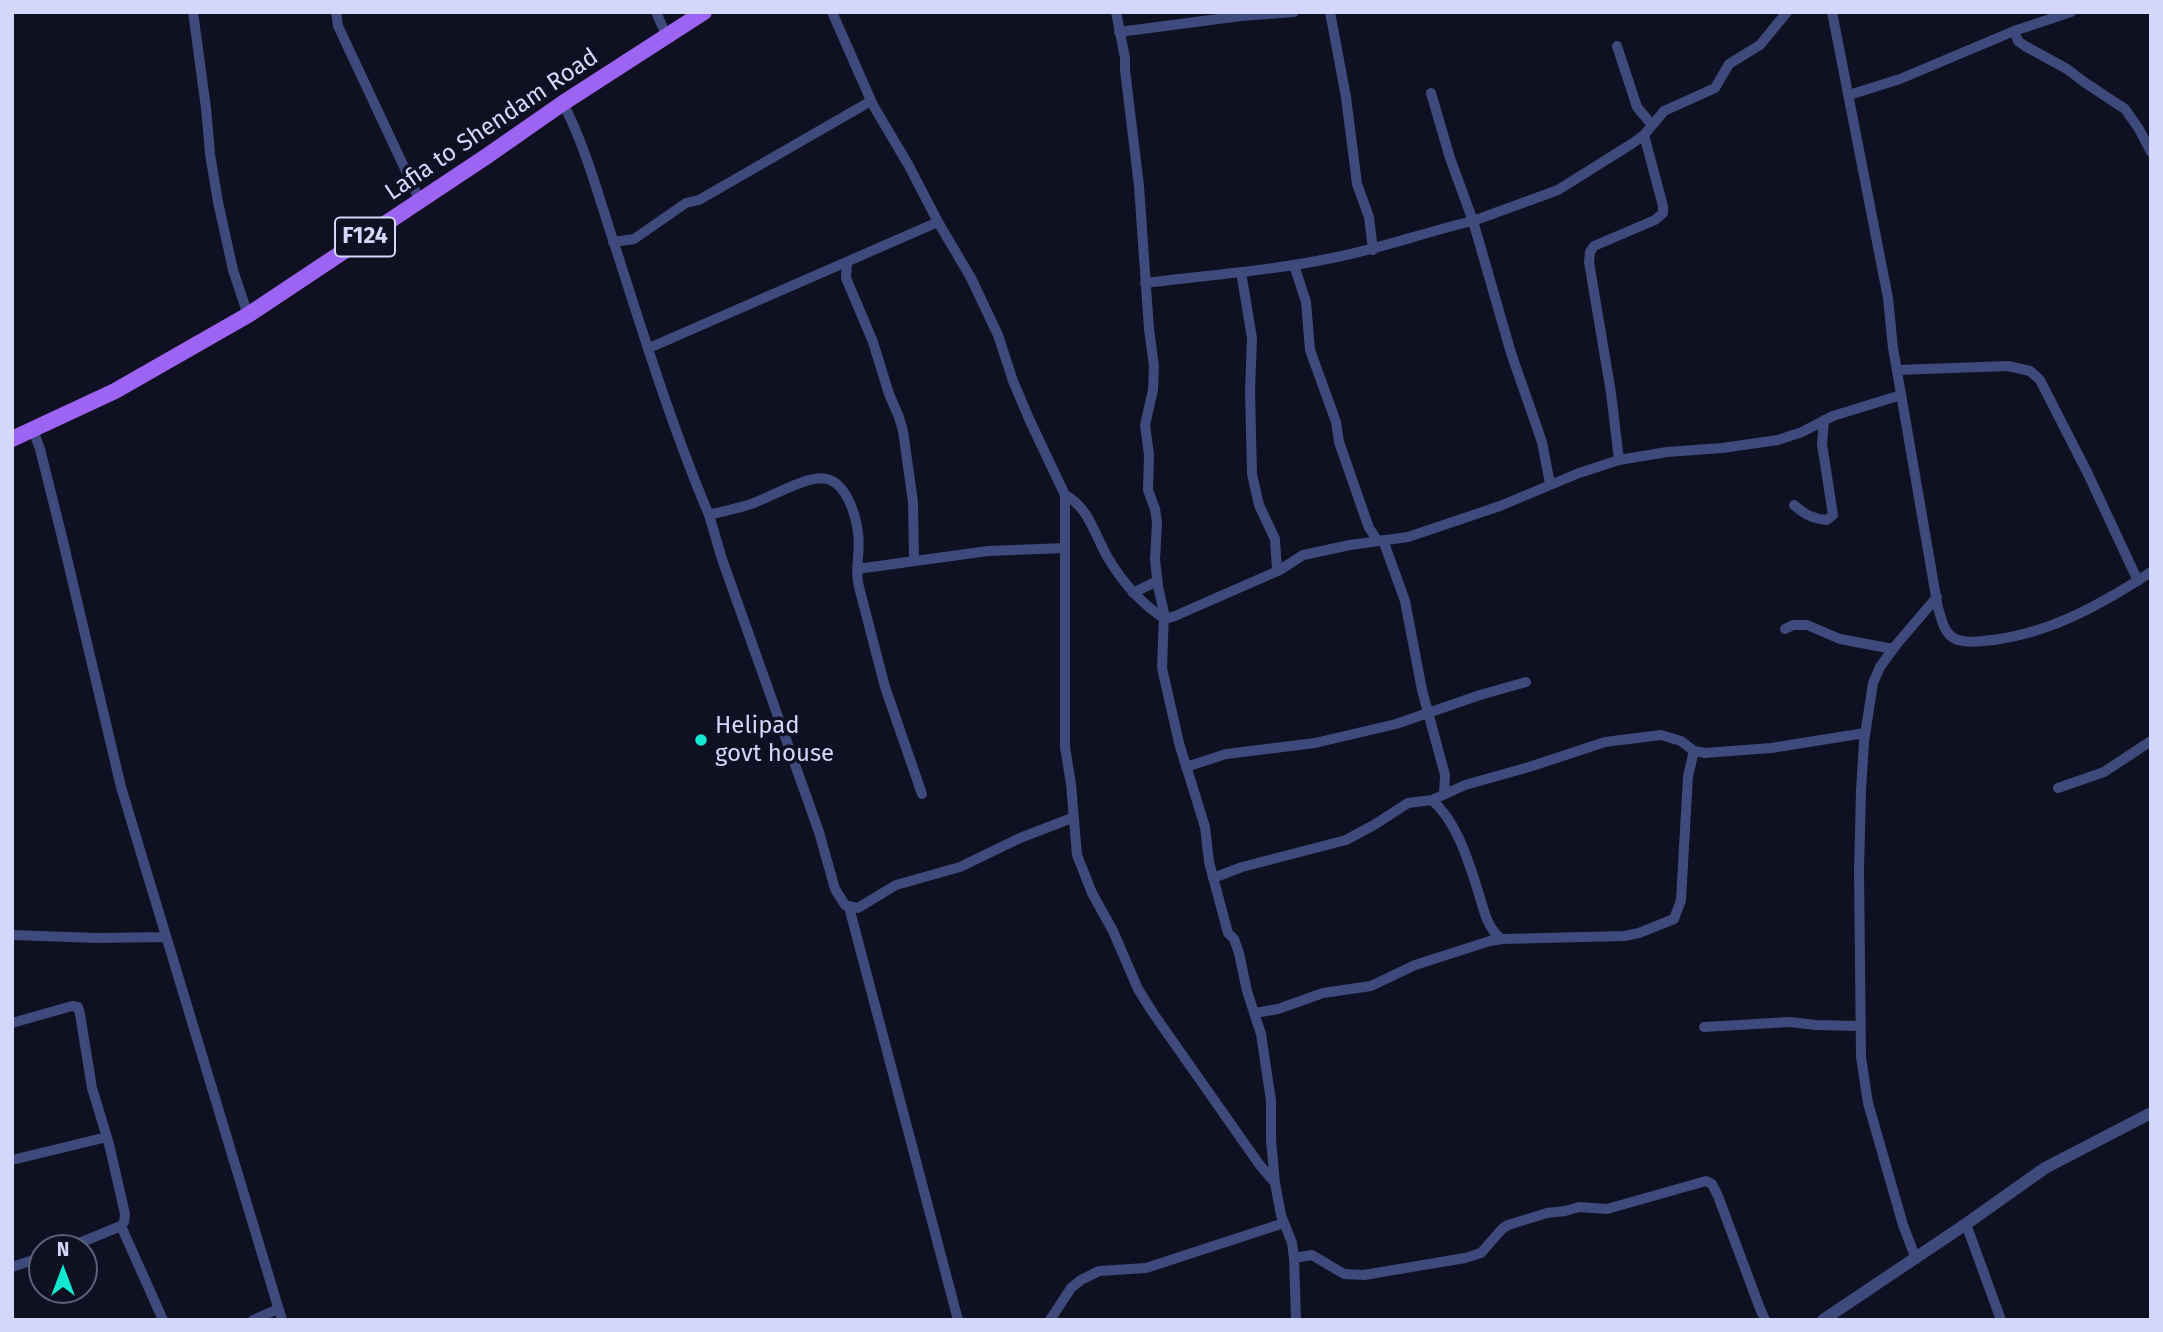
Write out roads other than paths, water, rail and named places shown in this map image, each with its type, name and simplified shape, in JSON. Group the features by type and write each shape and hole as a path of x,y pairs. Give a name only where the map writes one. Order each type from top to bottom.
{"main road":[{"name":"Lafia to Shendam Road","path":"12,439 116,391 248,315 704,12"}],"street":[{"path":"193,12 218,202 233,270 248,315"},
{"path":"336,12 338,26 420,201"},
{"path":"656,12 667,37"},
{"path":"832,12 871,101 971,278 998,335 1013,381 1065,495 1065,747 1077,855 1138,989 1259,1164 1275,1183"},
{"path":"1116,12 1125,58 1139,186 1154,366 1153,390 1145,425 1149,455 1148,490 1157,522 1157,581 1165,618 1162,668 1179,744 1206,827 1213,878 1228,933 1239,953 1247,991 1261,1034 1272,1114 1271,1140 1275,1183 1294,1258 1296,1320"},
{"path":"1119,32 1294,12"},
{"path":"1330,12 1346,97 1357,184 1369,216 1373,250"},
{"path":"1145,283 1272,270 1373,250 1473,221 1558,190 1644,135 1664,111 1673,105 1714,88 1729,64 1760,45 1787,12"},
{"path":"1832,12 1888,299 1901,395 1944,624 1951,636 1958,640 1978,641 2017,636 2088,610 2151,572"},
{"path":"1849,95 1900,79 2014,31 2071,12"},
{"path":"2014,31 2018,41 2025,46 2067,69 2125,109 2151,152"},
{"path":"1617,46 1637,107 1652,125"},
{"path":"1431,93 1450,158 1473,221 1511,354 1542,442 1550,484"},
{"path":"614,242 634,239 686,203 699,200 871,101"},
{"path":"564,103 588,157 678,437 709,515 842,903 858,908 896,885 960,867 1020,838 1073,818"},
{"path":"1619,460 1611,393 1589,262 1594,246 1655,220 1663,213 1644,135"},
{"path":"649,348 938,222"},
{"path":"847,263 846,278 873,342 903,432 913,502 914,561"},
{"path":"1294,265 1306,302 1310,350 1336,422 1339,442 1369,528 1381,541 1405,601 1428,713 1445,775 1444,810 1471,871 1490,929 1501,939"},
{"path":"832,269 846,278"},
{"path":"1241,272 1252,338 1252,474 1259,505 1275,539 1278,571"},
{"path":"1897,370 2008,366 2030,371 2040,380 2138,581"},
{"path":"1065,495 1079,504 1108,558 1133,593 1150,609 1165,618 1278,571 1308,553 1420,534 1619,460 1667,452 1761,443 1802,432 1824,420 1901,395"},
{"path":"1794,505 1807,516 1814,518 1827,520 1833,515 1822,444 1824,420"},
{"path":"33,430 62,537 121,787 280,1314 253,1320"},
{"path":"1802,432 1822,444"},
{"path":"709,515 751,504 814,480 828,480 839,486 853,512 859,535 859,587 885,687 922,794"},
{"path":"857,569 988,551 1065,548"},
{"path":"1133,593 1157,581"},
{"path":"1916,1259 1903,1225 1868,1103 1861,1057 1861,791 1865,733 1873,683 1893,649 1937,597"},
{"path":"1785,629 1793,625 1807,625 1840,639 1893,649"},
{"path":"1186,767 1226,754 1315,743 1396,724 1526,682"},
{"path":"1213,878 1242,867 1346,840 1408,803 1432,800 1456,789 1611,740 1661,735 1681,741 1694,751 1705,753 1771,748 1865,733"},
{"path":"2058,788 2104,772 2151,741"},
{"path":"1255,1013 1278,1009 1323,993 1371,986 1415,965 1501,939 1624,936 1674,919 1681,900 1688,776 1694,751"},
{"path":"1445,775 1456,789"},
{"path":"1432,800 1444,810"},
{"path":"849,907 958,1320"},
{"path":"1486,943 1490,929"},
{"path":"12,935 166,937"},
{"path":"12,1023 72,1006 78,1007 92,1088 125,1211 121,1226 98,1235"},
{"path":"1704,1027 1790,1022 1860,1026"},
{"path":"1823,1320 1916,1259 2045,1168 2151,1113"},
{"path":"12,1160 107,1137"},
{"path":"1294,1258 1312,1255 1337,1271 1349,1275 1364,1275 1465,1258 1480,1253 1502,1229 1547,1213 1579,1208 1607,1209 1706,1181 1712,1184 1718,1196 1766,1320"},
{"path":"1049,1320 1071,1288 1099,1271 1146,1268 1284,1223"},
{"path":"1966,1224 2001,1320"},
{"path":"121,1226 163,1320"}],"place":[{"name":"Helipad govt house","path":"701,740"}]}
